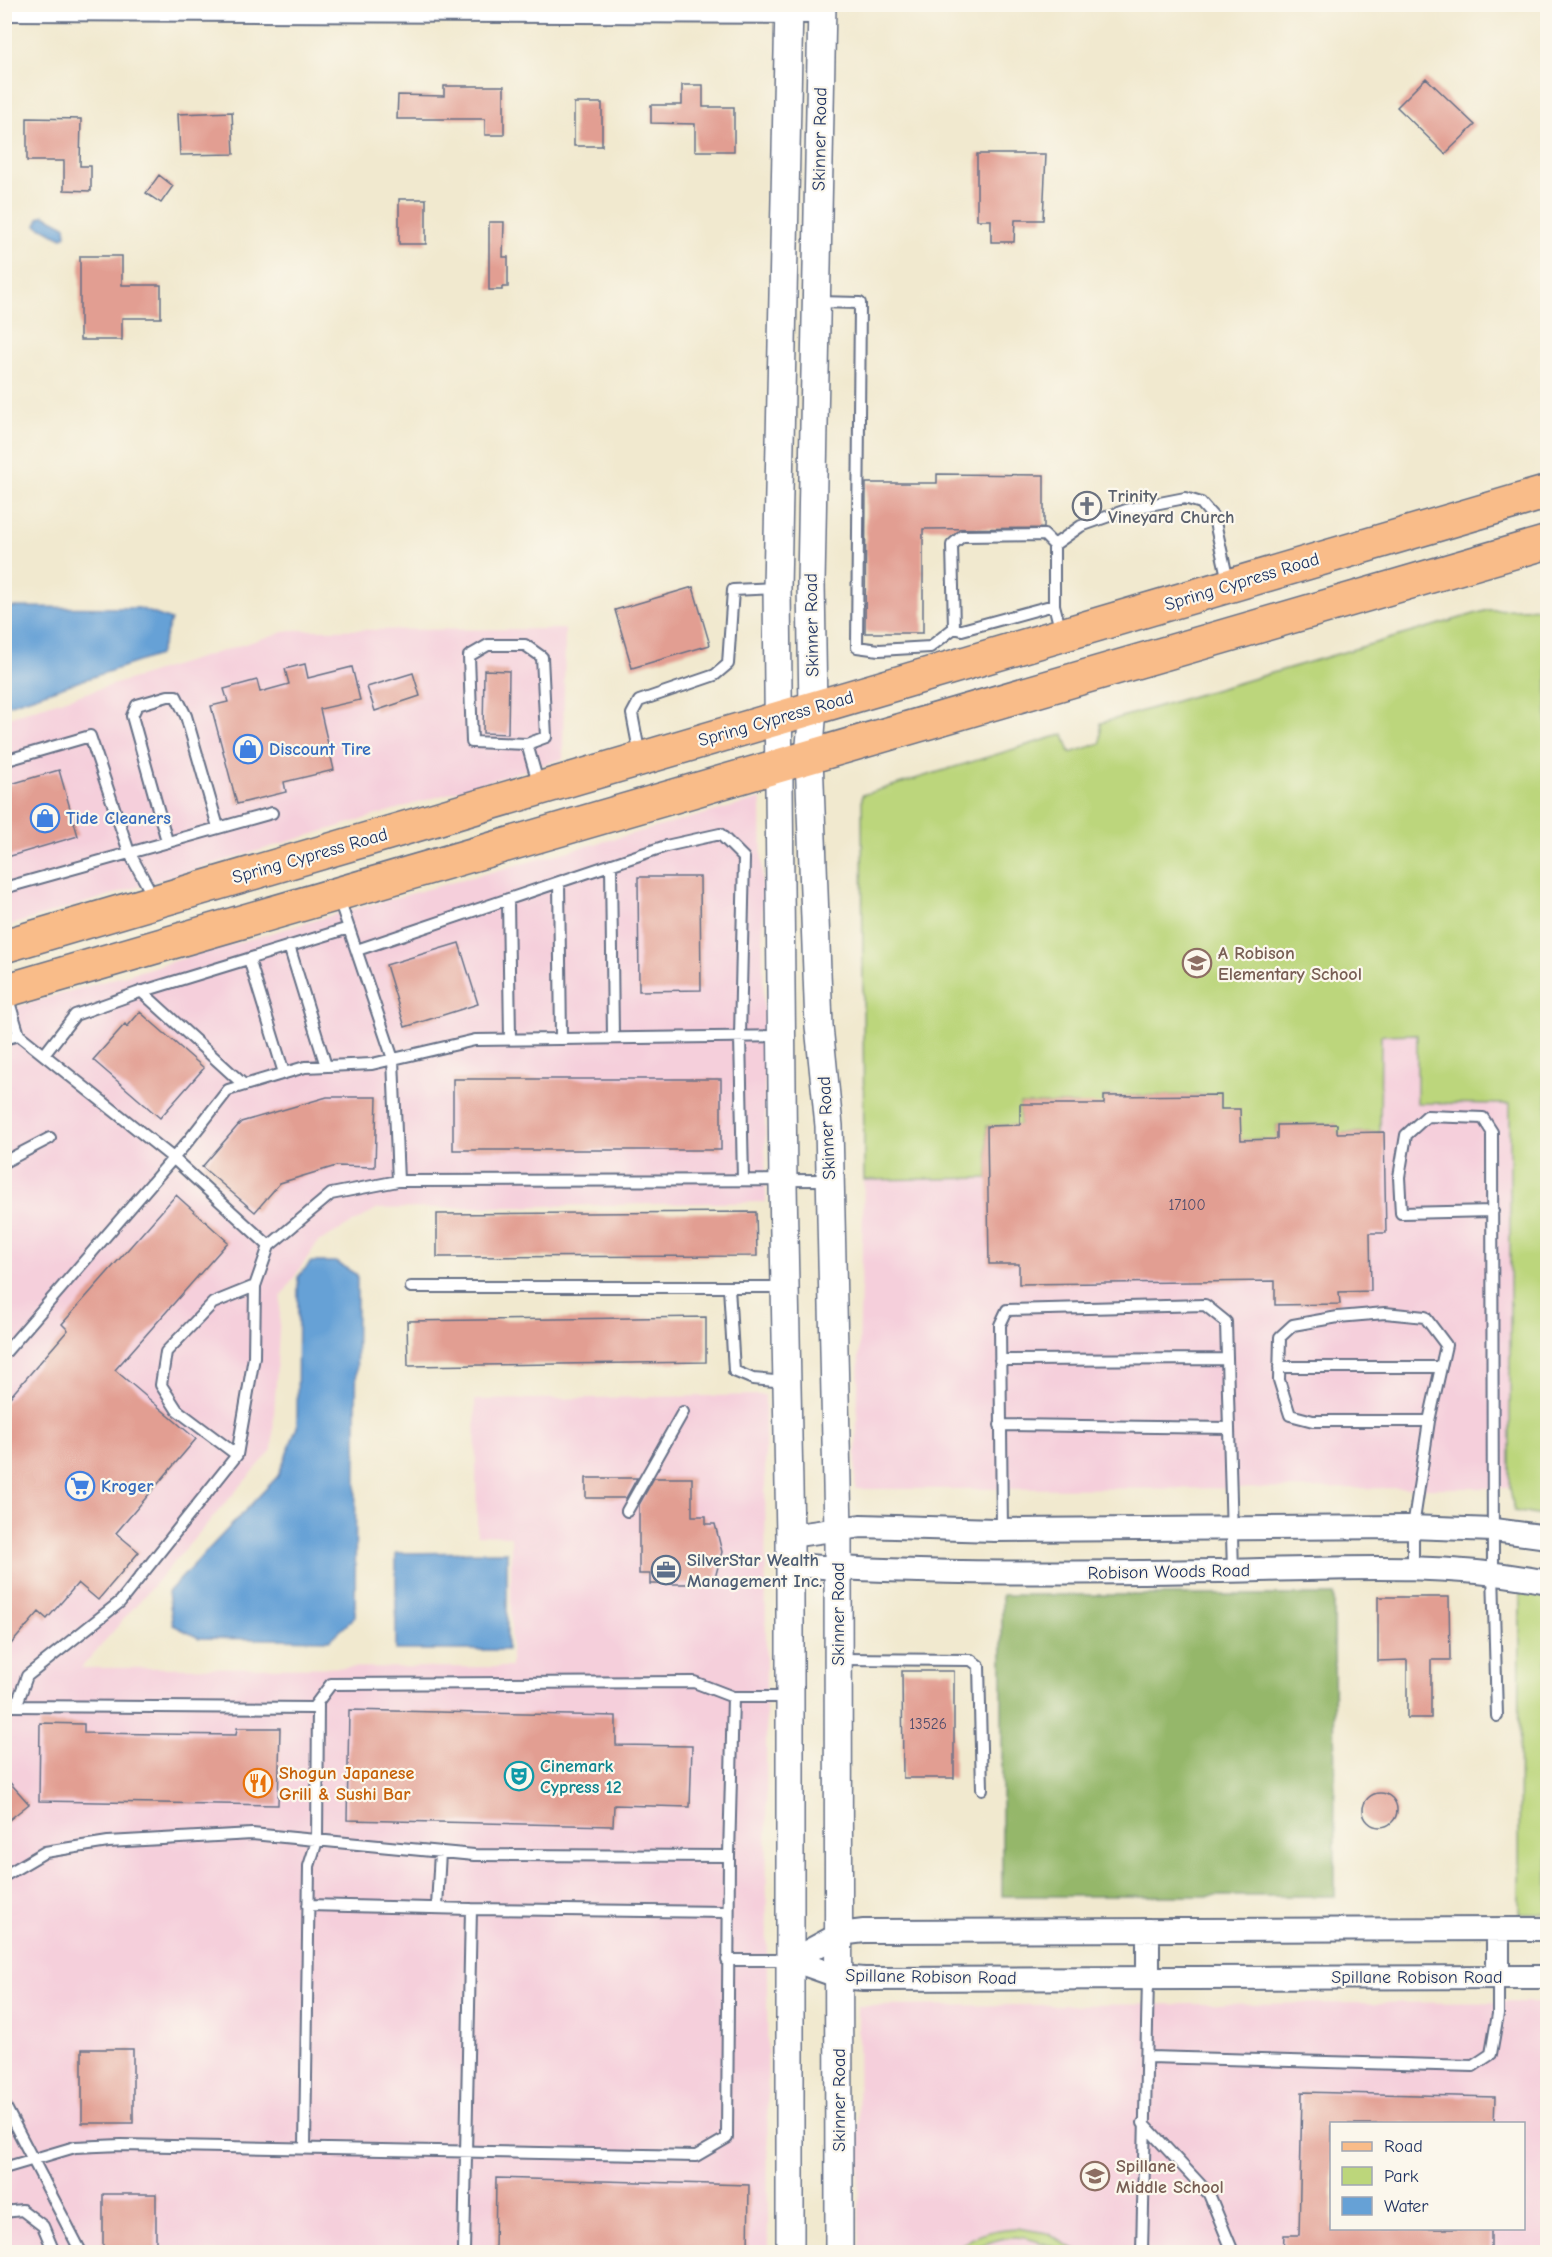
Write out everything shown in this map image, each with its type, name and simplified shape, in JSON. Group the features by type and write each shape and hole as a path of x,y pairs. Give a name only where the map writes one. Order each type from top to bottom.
{"main road":[{"name":"Spring Cypress Road","path":"4,946 813,709 1058,620 1229,587 1548,492"},
{"path":"5,989 338,895 1548,542"},
{"path":"1229,587 1242,632"},
{"path":"333,849 338,895"}],"street":[{"name":"Skinner Road","path":"789,8 777,588 778,719 794,762 813,910 819,1026 829,1126 839,1568 837,1659 840,1934 839,2253"},
{"path":"4,9 822,8"},
{"name":"Skinner Road","path":"790,2253 792,1960 790,1536 781,1036 794,762 813,709 811,583 822,8"},
{"path":"783,296 817,299"},
{"path":"790,1536 861,1526 1002,1530 1413,1527 1494,1530 1548,1537"},
{"name":"Robison Woods Road","path":"790,1565 995,1574 1413,1568 1493,1572 1548,1582"},
{"path":"792,1960 840,1934 864,1931 1548,1929"},
{"path":"1148,1930 1148,1979"},
{"path":"1498,1930 1498,1977"},
{"name":"Spillane Robison Road","path":"792,1960 840,1977 864,1979 1548,1977"}],"lane":[{"path":"817,299 860,303 858,646 879,650 930,646 954,628"},
{"path":"1054,544 1081,526 1129,509 1185,498 1202,503 1214,518 1229,587"},
{"path":"1044,535 1054,544 1058,620 962,630 954,628 952,545 962,536 1044,535"},
{"path":"641,759 632,714 639,701 715,675 728,664 733,590 777,588"},
{"path":"488,645 525,645 542,657 546,737 527,744 472,742 468,656 488,645"},
{"path":"167,841 132,716 137,705 168,696 176,696 186,716 218,827"},
{"path":"4,761 90,736 129,852 156,902"},
{"path":"527,744 540,789"},
{"path":"4,888 272,813"},
{"path":"357,950 666,846 720,834 744,858 740,1036 742,1180"},
{"path":"611,864 613,1038"},
{"path":"559,882 561,1038"},
{"path":"338,895 393,1059 398,1181"},
{"path":"508,899 510,1039"},
{"path":"44,1055 75,1015 141,991 349,928"},
{"path":"289,946 326,1066"},
{"path":"249,958 284,1073"},
{"path":"5,989 19,1035 173,1158 269,1246"},
{"path":"141,991 244,1085"},
{"path":"4,1039 19,1035"},
{"path":"4,1354 173,1158 228,1090 305,1067 372,1064 475,1040 781,1036"},
{"path":"1493,1211 1401,1213 1399,1177 1406,1136 1427,1116 1483,1118 1492,1132 1493,1211 1494,1530 1493,1572 1497,1716"},
{"path":"4,1162 50,1138"},
{"path":"8,1706 18,1701 27,1676 120,1602 237,1455 254,1357 255,1286 269,1246 331,1194 398,1181 830,1180"},
{"path":"237,1455 177,1410 161,1384 166,1352 213,1303 255,1286"},
{"path":"411,1287 785,1287"},
{"path":"729,1287 734,1371 753,1379 787,1382"},
{"path":"1002,1530 1000,1325 1007,1310 1205,1305 1226,1322 1233,1571"},
{"path":"1413,1568 1413,1527 1429,1421 1446,1346 1425,1317 1385,1313 1293,1325 1280,1337 1279,1380 1290,1415 1312,1421 1429,1421"},
{"path":"1000,1360 1227,1359"},
{"path":"1279,1366 1441,1367"},
{"path":"627,1511 683,1412"},
{"path":"1000,1425 1229,1428"},
{"path":"837,1659 970,1660 979,1666 982,1789"},
{"path":"8,1706 313,1708 331,1683 694,1682 733,1697 791,1697"},
{"path":"4,2168 75,2147 121,2145 696,2156 727,2138 727,1960 733,1697"},
{"path":"305,2148 309,1866 317,1841 318,1701"},
{"path":"4,1876 45,1852 108,1842 252,1834 474,1855 729,1856"},
{"path":"437,1907 440,1852"},
{"path":"308,1905 728,1912"},
{"path":"464,2253 471,1909"},
{"path":"727,1960 792,1960"},
{"path":"1149,2058 1473,2066 1491,2054 1498,2014 1498,1977"},
{"path":"1142,2253 1143,2123 1149,2058 1148,1979"},
{"path":"4,2104 81,2253"},
{"path":"1143,2123 1209,2194 1233,2253"},
{"path":"4,2212 22,2210 43,2226 54,2253"}],"shaded area":[{"name":"A Robison Elementary School","path":"1547,608 1510,1104 1510,1488 855,1489 864,1180 862,795 1064,734 1070,753 1101,743 1101,723 1488,610"},
{"path":"565,629 563,759 5,927 5,718 290,630"},
{"path":"761,799 766,1202 378,1209 318,1242 281,1297 272,1450 81,1668 511,1667 511,1536 477,1535 475,1400 765,1395 768,2252 5,2252 5,1010 350,910"},
{"name":"Spillane Middle School","path":"1547,2002 1547,2252 859,2252 858,2006"}],"green space":[{"path":"1547,608 1547,1517 1514,1511 1510,1488 1510,1104 1417,1103 1417,1034 1381,1035 1380,1132 1337,1133 1336,1124 1277,1125 1277,1145 1261,1139 1241,1140 1221,1109 1220,1095 1104,1096 1104,1110 1077,1104 1020,1104 1020,1125 987,1126 988,1178 864,1180 862,795 1064,734 1070,753 1101,743 1101,723 1488,610"},
{"path":"1520,1587 1547,1594 1548,1913 1519,1913"},
{"path":"1002,1595 1334,1595 1335,1896 1002,1896"},
{"path":"1017,2228 1047,2233 1079,2252 1063,2250 1032,2239 1015,2237 998,2239 967,2250 951,2252 982,2234"}],"water":[{"path":"44,215 65,226 66,235 62,238 36,225 39,218"},
{"path":"5,607 139,608 171,620 159,655 5,706"},
{"path":"311,1262 336,1262 357,1275 355,1617 330,1640 199,1638 173,1625 168,1592 278,1476 297,1427 298,1277"},
{"path":"507,1552 507,1650 396,1650 396,1553"}],"building":[{"path":"1426,78 1475,125 1445,154 1397,107"},
{"path":"682,85 703,85 703,107 734,107 734,151 695,151 695,124 651,123 651,105 682,105"},
{"path":"444,86 504,86 504,135 485,135 485,119 397,119 398,95 444,96"},
{"path":"574,103 602,103 602,146 574,146"},
{"path":"232,112 234,154 180,155 178,114"},
{"path":"27,118 81,119 80,166 91,166 91,191 64,190 64,161 27,161"},
{"path":"977,154 1046,154 1043,220 1015,220 1014,242 991,242 991,220 977,220"},
{"path":"159,175 173,186 161,203 146,193"},
{"path":"399,199 426,199 426,244 399,244"},
{"path":"489,222 504,222 503,257 508,257 508,287 502,287 502,290 489,290"},
{"path":"80,256 122,256 122,285 161,285 161,318 122,318 122,340 80,340"},
{"path":"937,474 1044,475 1044,528 923,529 923,633 865,633 866,483 937,483"},
{"path":"693,587 710,645 632,668 615,610"},
{"path":"305,664 308,678 352,667 360,700 320,709 334,770 284,782 286,792 237,804 211,706 228,702 224,689 257,680 260,692 289,684 285,669"},
{"path":"484,670 509,671 508,734 483,733"},
{"path":"413,673 420,696 375,711 367,687"},
{"path":"59,770 78,836 4,858 4,786"},
{"path":"638,877 700,877 701,990 639,991"},
{"path":"459,943 478,1004 405,1027 386,965"},
{"path":"140,1012 204,1068 160,1118 93,1060 125,1024 127,1027"},
{"path":"453,1079 721,1079 721,1150 453,1150"},
{"path":"1221,1095 1221,1109 1240,1109 1241,1140 1277,1139 1277,1125 1337,1124 1337,1133 1384,1132 1386,1233 1370,1233 1371,1291 1339,1292 1340,1304 1275,1305 1275,1281 1019,1284 1019,1264 989,1264 987,1126 1020,1125 1020,1104 1104,1104 1104,1096"},
{"path":"327,1097 377,1097 375,1167 336,1166 280,1183 255,1212 202,1167 241,1122"},
{"name":"Kroger","path":"176,1195 228,1242 115,1370 196,1439 116,1533 139,1552 98,1600 78,1583 47,1619 39,1612 4,1652 4,1404 68,1330 62,1324"},
{"path":"756,1212 757,1256 437,1257 437,1214"},
{"path":"706,1317 706,1362 408,1366 407,1321"},
{"path":"586,1478 637,1478 626,1498 586,1498"},
{"path":"654,1478 692,1478 692,1516 706,1516 706,1524 715,1524 722,1552 715,1578 706,1578 706,1584 650,1584 650,1574 639,1574 639,1505"},
{"path":"1378,1597 1449,1597 1450,1660 1431,1660 1431,1718 1407,1718 1407,1660 1378,1661"},
{"path":"902,1671 954,1671 954,1778 903,1778"},
{"name":"Cinemark Cypress 12","path":"349,1710 616,1716 616,1745 692,1746 690,1807 614,1805 613,1826 347,1820"},
{"path":"40,1723 84,1724 84,1733 236,1735 237,1728 280,1728 278,1805 39,1801"},
{"path":"4,1776 29,1804 4,1824"},
{"path":"1380,1793 1392,1798 1397,1810 1392,1822 1380,1827 1368,1822 1363,1810 1368,1798"},
{"path":"82,2049 133,2049 133,2123 82,2123"},
{"path":"1302,2092 1495,2097 1494,2122 1330,2122 1330,2230 1491,2230 1491,2253 1283,2253 1284,2235 1299,2235"},
{"path":"496,2178 749,2185 748,2253 495,2253"},
{"path":"103,2194 156,2194 156,2253 103,2253"}],"place":[{"name":"Trinity Vineyard Church","path":"1087,506"},
{"name":"Discount Tire","path":"248,749"},
{"name":"Tide Cleaners","path":"45,818"},
{"name":"A Robison Elementary School","path":"1197,963"},
{"name":"Kroger","path":"80,1486"},
{"name":"SilverStar Wealth Management Inc.","path":"666,1570"},
{"name":"Cinemark Cypress 12","path":"519,1776"},
{"name":"Shogun Japanese Grill & Sushi Bar","path":"258,1783"},
{"name":"Spillane Middle School","path":"1095,2176"}]}
